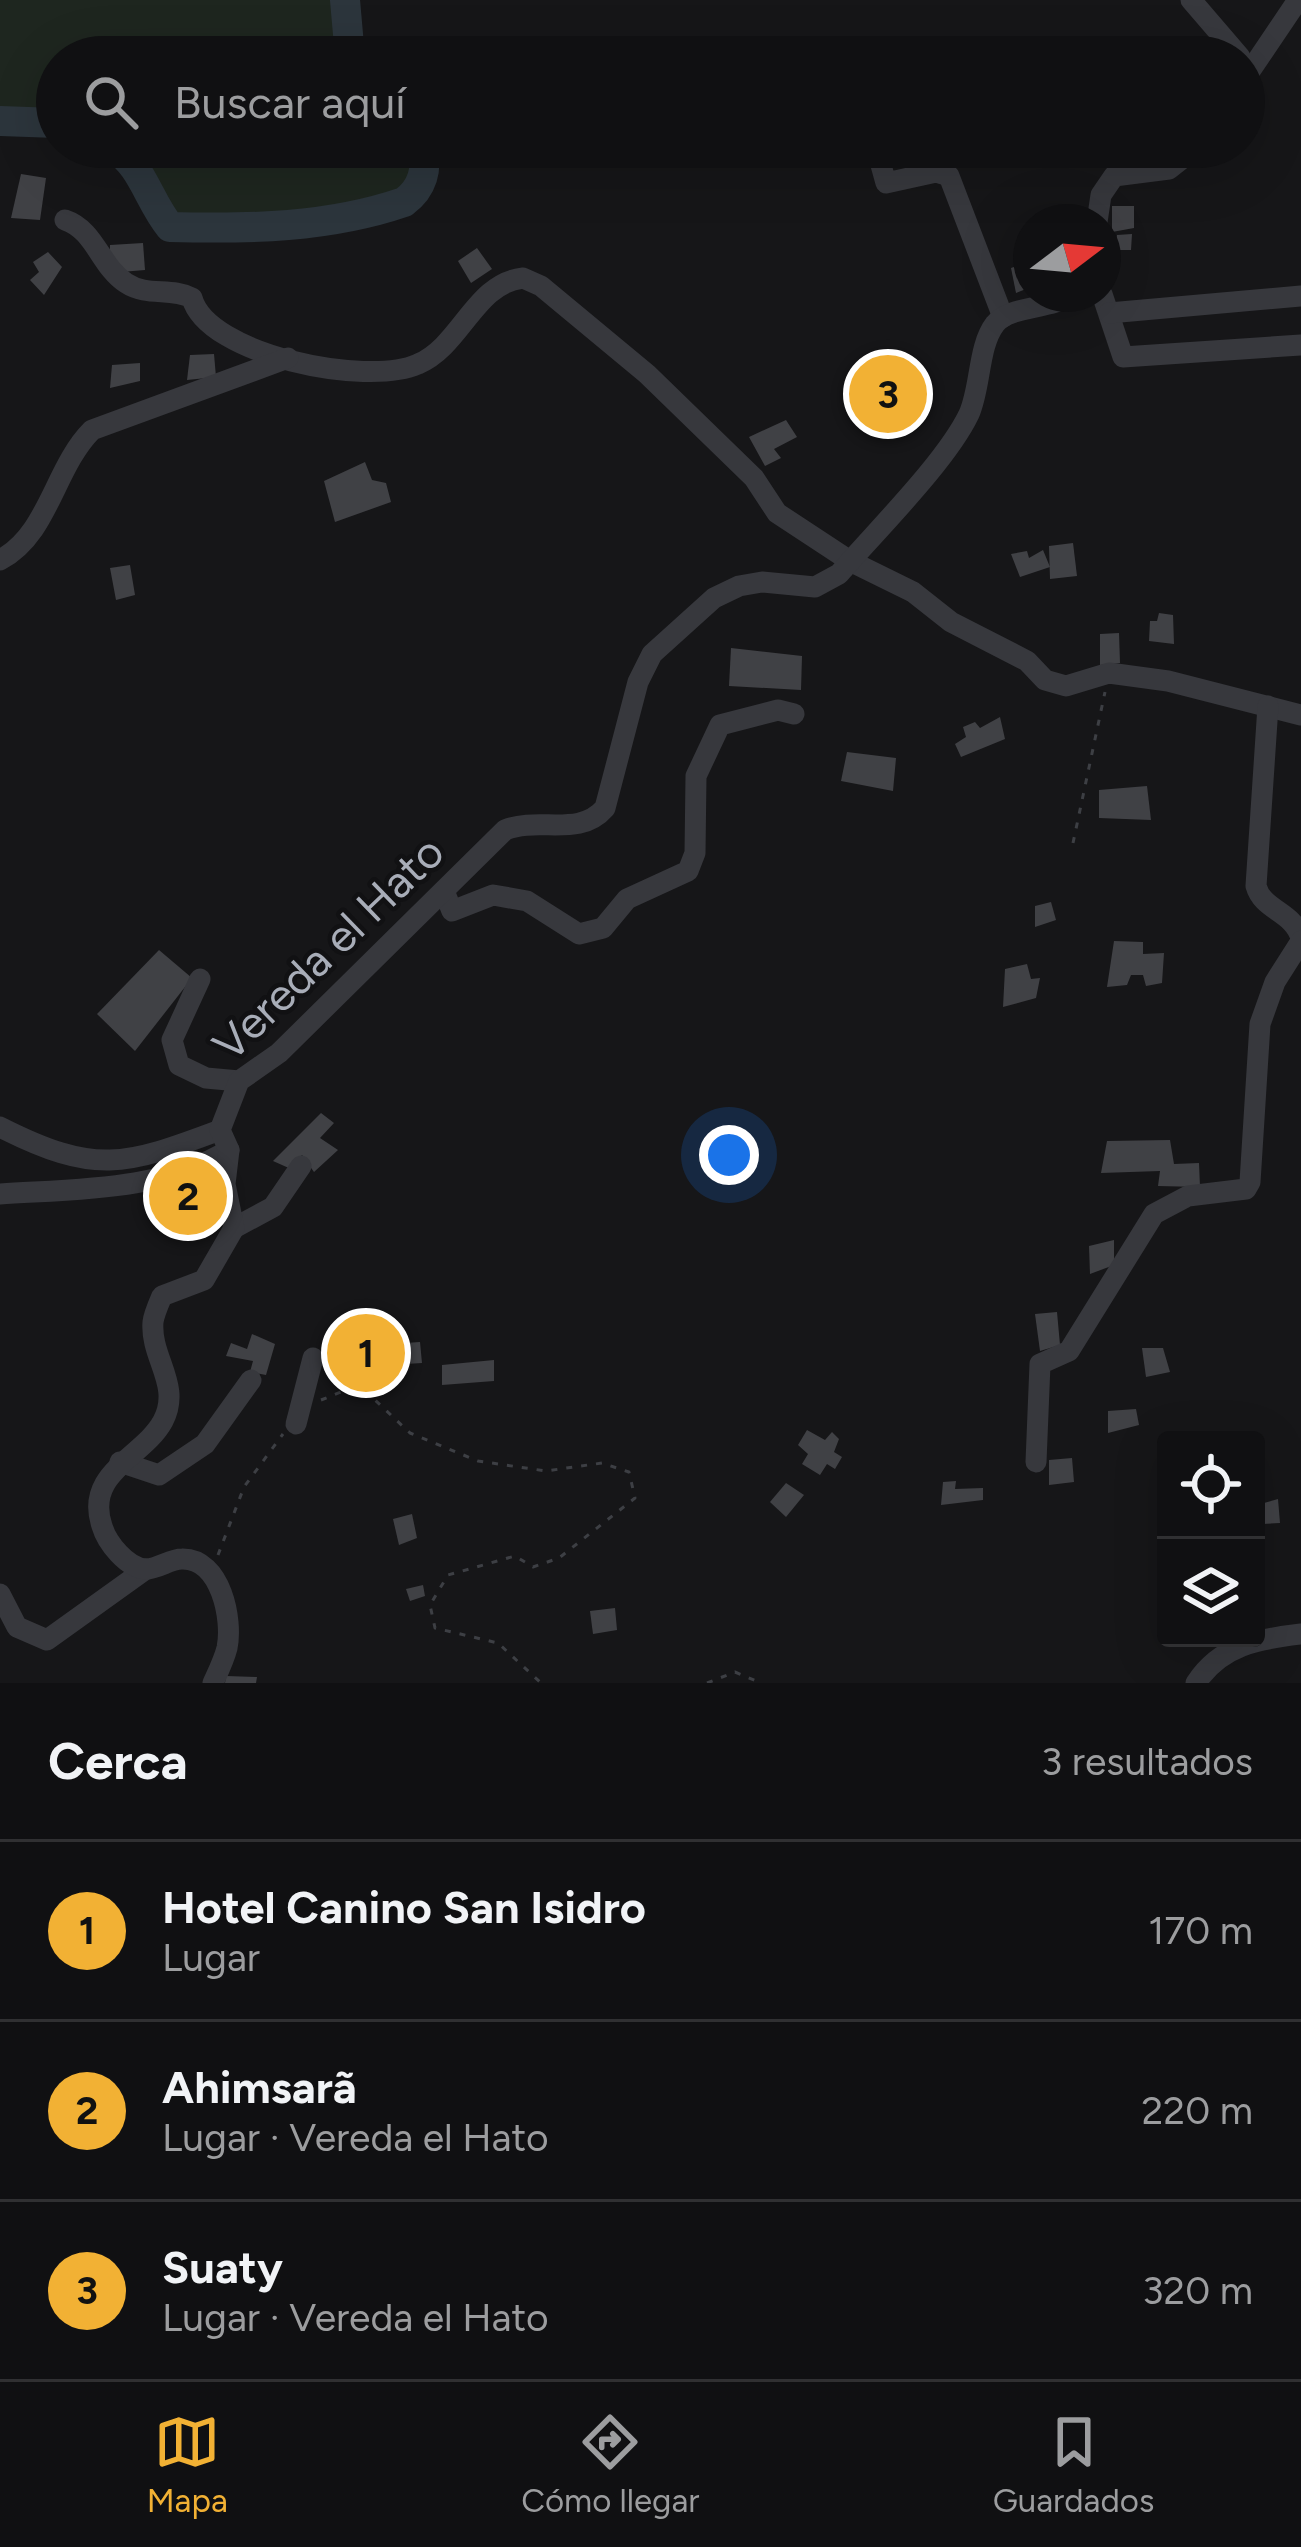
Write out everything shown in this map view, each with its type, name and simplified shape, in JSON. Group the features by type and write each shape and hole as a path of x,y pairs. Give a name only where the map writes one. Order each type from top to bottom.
{"street":[{"path":"1191,0 1220,36"},
{"path":"1265,42 1298,0"},
{"path":"882,168 886,183 936,172 949,176 1003,317 1018,312"},
{"path":"1100,204 1114,176 1170,168"},
{"path":"64,220 86,233 121,280 148,292 178,291 192,298 196,314 220,331 327,372 418,364 458,329 493,287 523,278 541,286 647,374 754,478 777,514 1027,662 1055,685 1109,673 1168,681 1301,716"},
{"path":"1121,302 1301,296"},
{"path":"1109,312 1123,357 1301,345"},
{"name":"Vereda el Hato","path":"234,1228 225,1184 224,1140 239,1081 279,1053 505,830 525,822 583,825 595,820 605,808 638,682 652,654 714,598 762,582 814,587 850,561 960,429 993,326 1003,317"},
{"path":"0,560 24,544 74,452 92,430 289,357"},
{"path":"1036,1462 1040,1364 1069,1352 1154,1214 1165,1203 1246,1189 1250,1182 1260,1024 1275,982 1301,939 1294,921 1263,902 1256,886 1268,706"},
{"path":"444,891 452,911 493,895 527,901 579,934 603,928 627,899 688,871 695,853 696,776 720,725 778,710 794,714"},
{"path":"200,979 172,1040 179,1065 206,1078 239,1081"},
{"path":"0,1127 42,1149 115,1164 224,1140"},
{"path":"0,1194 152,1179 203,1166 224,1140"},
{"path":"146,1569 124,1560 102,1530 103,1487 120,1462 160,1426 170,1403 153,1322 162,1296 204,1280 234,1228 273,1207 301,1166"},
{"path":"296,1424 313,1358"},
{"path":"120,1462 159,1475 206,1444 251,1380"},
{"path":"0,1594 17,1628 47,1640 146,1569 182,1559 200,1563 215,1579 229,1621 227,1648 214,1683"},
{"path":"1196,1683 1210,1662 1248,1642 1301,1634"}],"path":[{"path":"1073,843 1109,673"},
{"path":"200,1563 223,1553 244,1487 269,1446 324,1397 351,1388 375,1400 410,1433 478,1461 546,1471 602,1463 629,1472 635,1498 559,1558 533,1567 515,1556 448,1575 430,1605 435,1628 498,1643 541,1683"},
{"path":"707,1683 735,1672 761,1683"}],"shaded area":[{"path":"0,0 345,0 350,36 36,36 36,123 0,120"},
{"path":"128,168 431,168 432,184 376,214 341,224 223,228 177,221 151,199"}],"building":[{"path":"21,174 46,178 40,220 11,218"},
{"path":"1121,206 1134,206 1134,228 1121,230"},
{"path":"1132,234 1131,250 1121,250 1121,235"},
{"path":"143,243 145,270 121,272 110,260 110,245"},
{"path":"477,248 492,269 471,283 458,261"},
{"path":"48,252 62,267 44,295 30,280 39,272 33,262"},
{"path":"214,354 216,377 187,380 190,355"},
{"path":"140,363 140,381 110,388 112,365"},
{"path":"884,376 890,391 910,391 908,410 882,414 880,399 866,397 868,383"},
{"path":"786,420 797,437 774,449 781,458 765,466 749,437"},
{"path":"365,462 372,480 386,483 391,502 335,522 324,481"},
{"path":"1073,543 1077,576 1050,579 1049,546"},
{"path":"1043,550 1050,567 1020,577 1011,554 1027,551 1029,558"},
{"path":"130,565 135,595 116,600 110,568"},
{"path":"1159,613 1173,615 1174,644 1149,641 1150,621 1157,621"},
{"path":"1119,633 1120,663 1100,665 1100,634"},
{"path":"731,648 802,656 801,690 729,686"},
{"path":"1000,717 1005,739 961,757 955,744 966,737 963,727 975,722 980,728"},
{"path":"847,752 896,758 893,791 841,781"},
{"path":"1147,786 1151,820 1099,818 1099,790"},
{"path":"1051,902 1056,920 1035,927 1035,906"},
{"path":"1114,941 1143,942 1143,954 1164,953 1162,983 1146,986 1143,975 1131,975 1127,985 1107,987"},
{"path":"159,950 192,978 135,1051 97,1014"},
{"path":"1027,964 1031,979 1040,978 1036,998 1003,1007 1005,969"},
{"path":"321,1113 334,1123 320,1138 338,1150 314,1172 302,1155 291,1169 273,1161"},
{"path":"1170,1140 1174,1164 1199,1163 1200,1187 1158,1186 1160,1171 1101,1173 1107,1141"},
{"path":"196,1181 203,1207 182,1214 173,1185"},
{"path":"1114,1240 1114,1265 1090,1274 1089,1246"},
{"path":"1057,1312 1060,1345 1040,1351 1035,1314"},
{"path":"357,1326 369,1328 373,1345 382,1340 384,1364 367,1369 361,1361 349,1364 347,1338"},
{"path":"252,1334 275,1344 266,1375 250,1372 253,1361 226,1356 231,1343 247,1349"},
{"path":"420,1342 422,1363 406,1364 405,1343"},
{"path":"1142,1348 1163,1348 1170,1372 1146,1377"},
{"path":"494,1360 494,1381 442,1385 442,1365"},
{"path":"1136,1409 1139,1425 1108,1433 1108,1411"},
{"path":"807,1430 825,1440 832,1432 839,1439 834,1452 842,1457 835,1469 827,1464 820,1475 802,1464 808,1454 798,1445"},
{"path":"1072,1458 1074,1482 1049,1485 1049,1460"},
{"path":"956,1481 955,1489 983,1488 983,1500 941,1505 943,1482"},
{"path":"786,1483 804,1495 786,1517 770,1502"},
{"path":"1278,1499 1280,1523 1265,1524 1265,1503"},
{"path":"412,1514 417,1538 399,1545 393,1519"},
{"path":"423,1585 425,1596 410,1601 406,1589"},
{"path":"615,1608 617,1630 593,1634 590,1611"},
{"path":"226,1676 257,1677 256,1683 225,1683"}],"waterway":[{"path":"345,0 348,36"},
{"path":"0,121 36,122"},
{"path":"134,168 170,227 229,228 317,222 375,211 404,202 415,191 423,168"}],"place":[{"name":"Suaty","path":"888,394"},
{"name":"Ahimsarã","path":"188,1196"},
{"name":"Hotel Canino San Isidro","path":"366,1353"}]}
